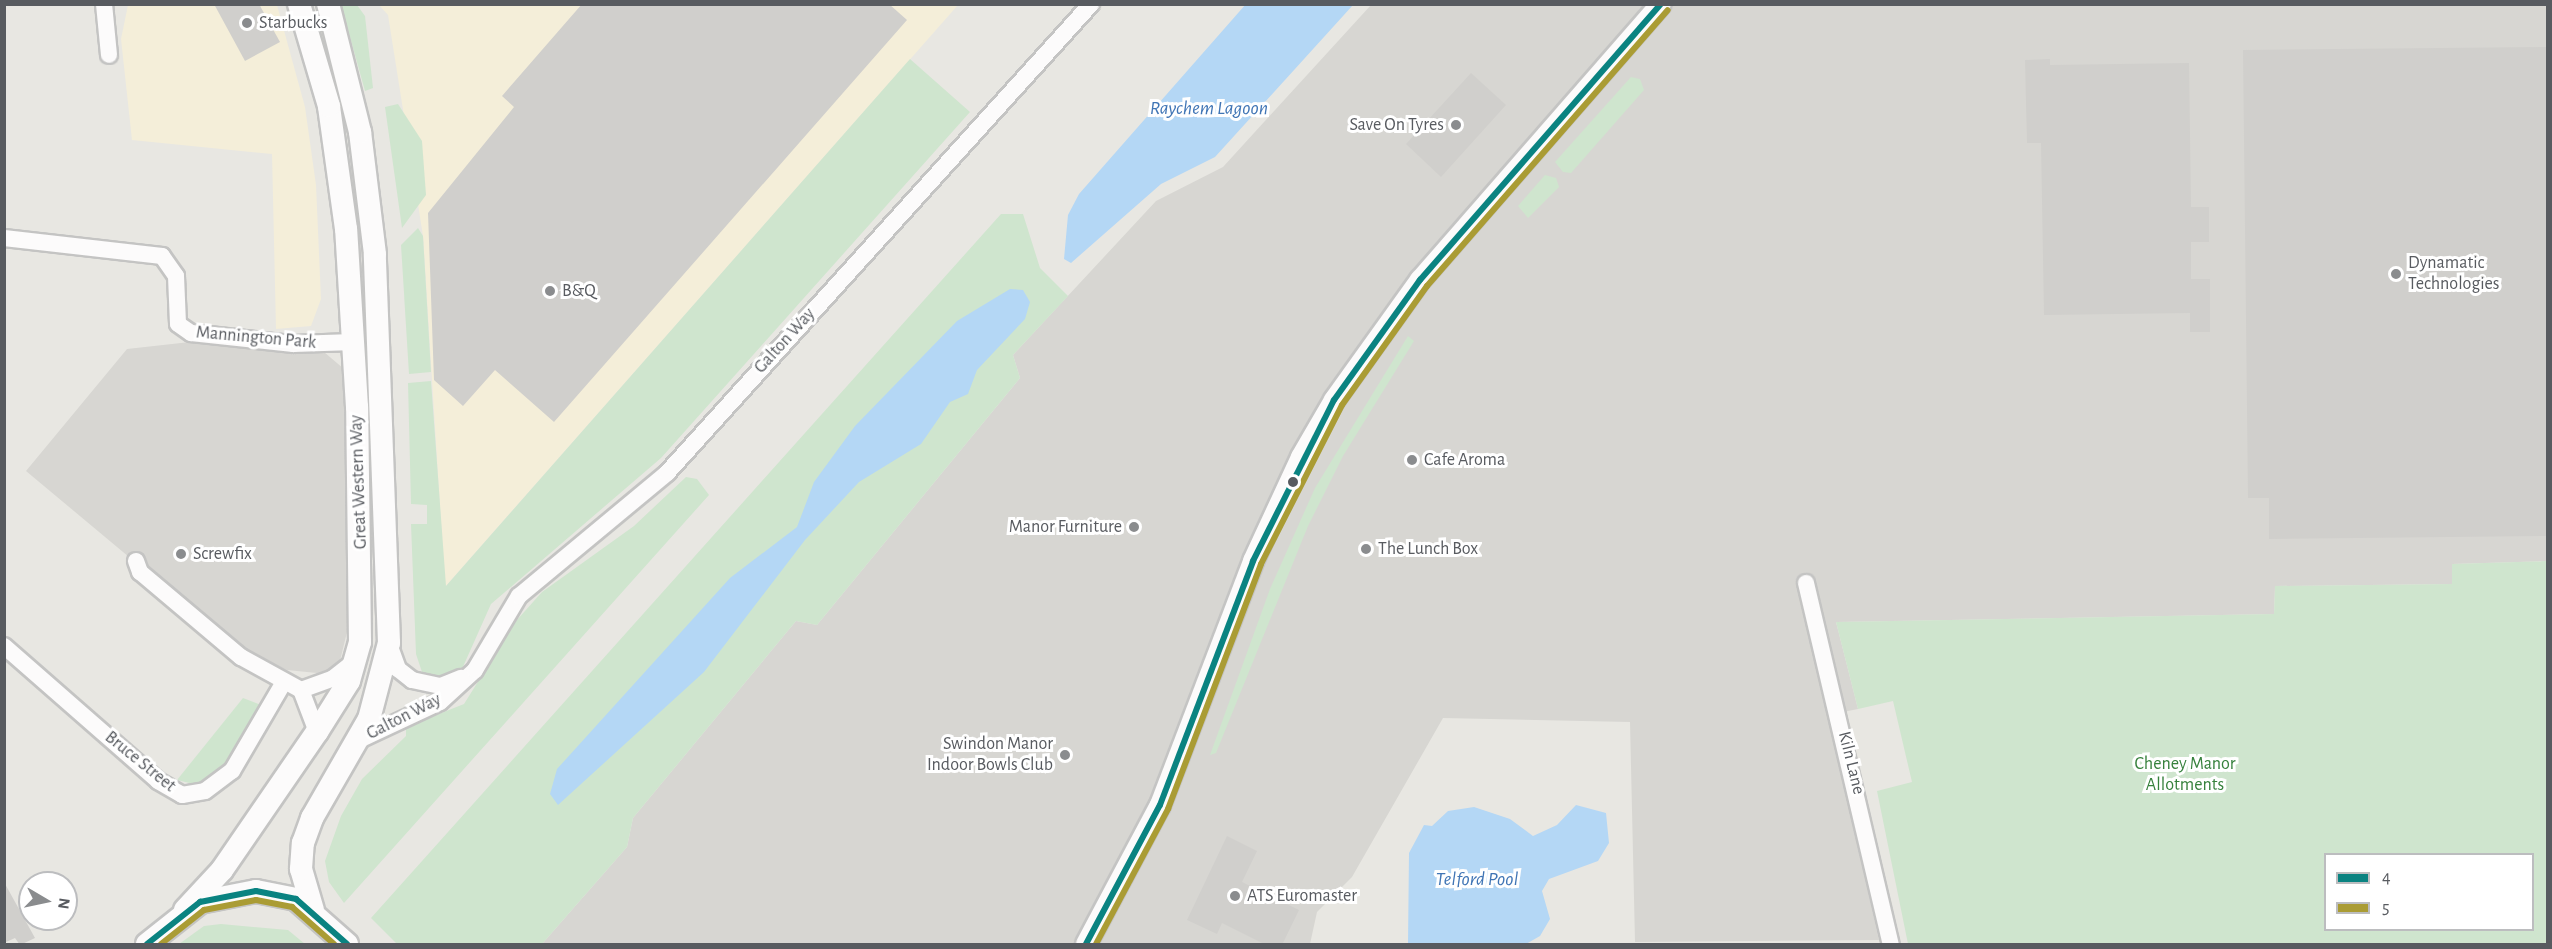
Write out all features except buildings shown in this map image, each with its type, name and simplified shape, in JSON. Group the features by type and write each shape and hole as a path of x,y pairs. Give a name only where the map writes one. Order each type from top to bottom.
{"main road":[{"name":"Great Western Way","path":"185,910 222,870 317,732 357,659 363,603 354,342 336,142 320,68 299,4"},
{"name":"Great Western Way","path":"313,910 301,869 303,843 312,818 359,740 382,683 389,643 375,254 360,132 328,4"},
{"path":"147,945 185,910 213,896 256,891 285,894 313,910 347,945"}],"street":[{"name":"Galton Way","path":"359,740 440,702 476,670 519,596 667,473 1091,4"},
{"path":"1086,945 1160,805 1252,561 1301,457 1334,400 1420,280 1661,4"},
{"path":"109,55 110,12"},
{"name":"Mannington Park","path":"4,238 162,256 176,276 178,324 191,333 293,344 354,342"},
{"path":"136,561 140,572 198,622 284,682 301,690 332,680 357,659"},
{"name":"Kiln Lane","path":"1806,583 1891,945"},
{"name":"Galton Way","path":"389,643 398,669 422,684 441,686 476,670"},
{"name":"Bruce Street","path":"4,646 158,781 182,795 205,791 232,771 284,682"},
{"path":"301,690 317,732"}],"shaded area":[{"path":"128,5 277,5 305,107 316,185 321,299 311,326 276,329 272,154 132,140 121,39"},
{"name":"B&Q","path":"379,5 958,5 445,587 423,236 388,15"},
{"path":"1371,5 2547,5 2547,561 2452,564 2452,584 2275,586 2274,614 1836,622 1858,709 1828,715 1879,940 1635,942 1630,722 1443,718 1352,877 1317,912 1310,944 542,944 627,847 633,818 796,621 817,625 1020,378 1013,355 1156,201 1223,167"},
{"path":"190,342 324,352 344,369 347,632 339,665 327,674 287,670 267,661 257,677 129,570 135,562 26,471 127,349"}],"green space":[{"path":"341,5 357,5 365,16 373,88 365,91"},
{"path":"910,59 970,112 661,458 491,604 462,669 450,676 423,675 416,654 411,524 427,524 427,505 411,504 408,383 431,381 446,586"},
{"path":"1631,77 1640,79 1644,90 1571,173 1563,172 1555,162"},
{"path":"398,104 422,141 426,195 402,228 385,107"},
{"path":"1545,175 1556,178 1559,187 1528,218 1518,206"},
{"path":"1001,214 1023,214 1040,268 1068,296 1013,355 1020,378 817,625 796,621 633,818 627,847 542,944 397,944 371,918"},
{"path":"418,228 423,236 431,372 409,374 401,245"},
{"path":"1408,336 1414,341 1343,456 1308,526 1216,753 1210,755 1270,589 1315,488"},
{"path":"686,477 697,479 709,495 344,903 329,882 325,861 341,816 362,779 406,736 406,727 464,704 516,621 542,592 634,526"},
{"name":"Cheney Manor Allotments","path":"2547,561 2547,944 1908,944 1877,791 1912,782 1893,701 1858,709 1836,622 2274,614 2275,586 2452,584 2452,564"},
{"path":"243,698 261,705 231,761 198,785 177,780"},
{"path":"221,924 288,930 305,944 179,944 204,926"}],"water":[{"name":"Raychem Lagoon","path":"1246,4 1353,5 1215,157 1161,184 1071,263 1064,259 1068,215 1079,194"},
{"path":"1010,289 1023,290 1030,302 1025,319 977,370 968,394 950,402 921,444 859,482 805,540 704,672 558,805 550,794 557,769 730,578 797,527 814,482 855,426 957,321"},
{"name":"Telford Pool","path":"1576,805 1606,813 1609,843 1598,861 1549,879 1542,891 1550,919 1540,936 1526,944 1408,943 1409,853 1424,825 1432,826 1448,811 1474,807 1510,819 1533,836 1557,825"}],"transit line":[{"name":"4","path":"1086,944 1160,805 1253,561 1334,400 1420,280 1661,4"},
{"name":"5","path":"1096,944 1168,809 1261,564 1342,405 1427,286 1668,10"},
{"name":"4","path":"147,944 200,902 256,891 296,899 347,944"},
{"name":"5","path":"161,944 204,910 256,900 292,907 334,944"}],"place":[{"name":"Starbucks","path":"247,23"},
{"name":"Save On Tyres","path":"1456,125"},
{"name":"Dynamatic Technologies","path":"2396,274"},
{"name":"B&Q","path":"550,291"},
{"name":"Cafe Aroma","path":"1412,460"},
{"name":"Manor Furniture","path":"1134,527"},
{"name":"The Lunch Box","path":"1366,549"},
{"name":"Screwfix","path":"181,554"},
{"name":"Swindon Manor Indoor Bowls Club","path":"1065,755"},
{"name":"ATS Euromaster","path":"1235,896"}]}
